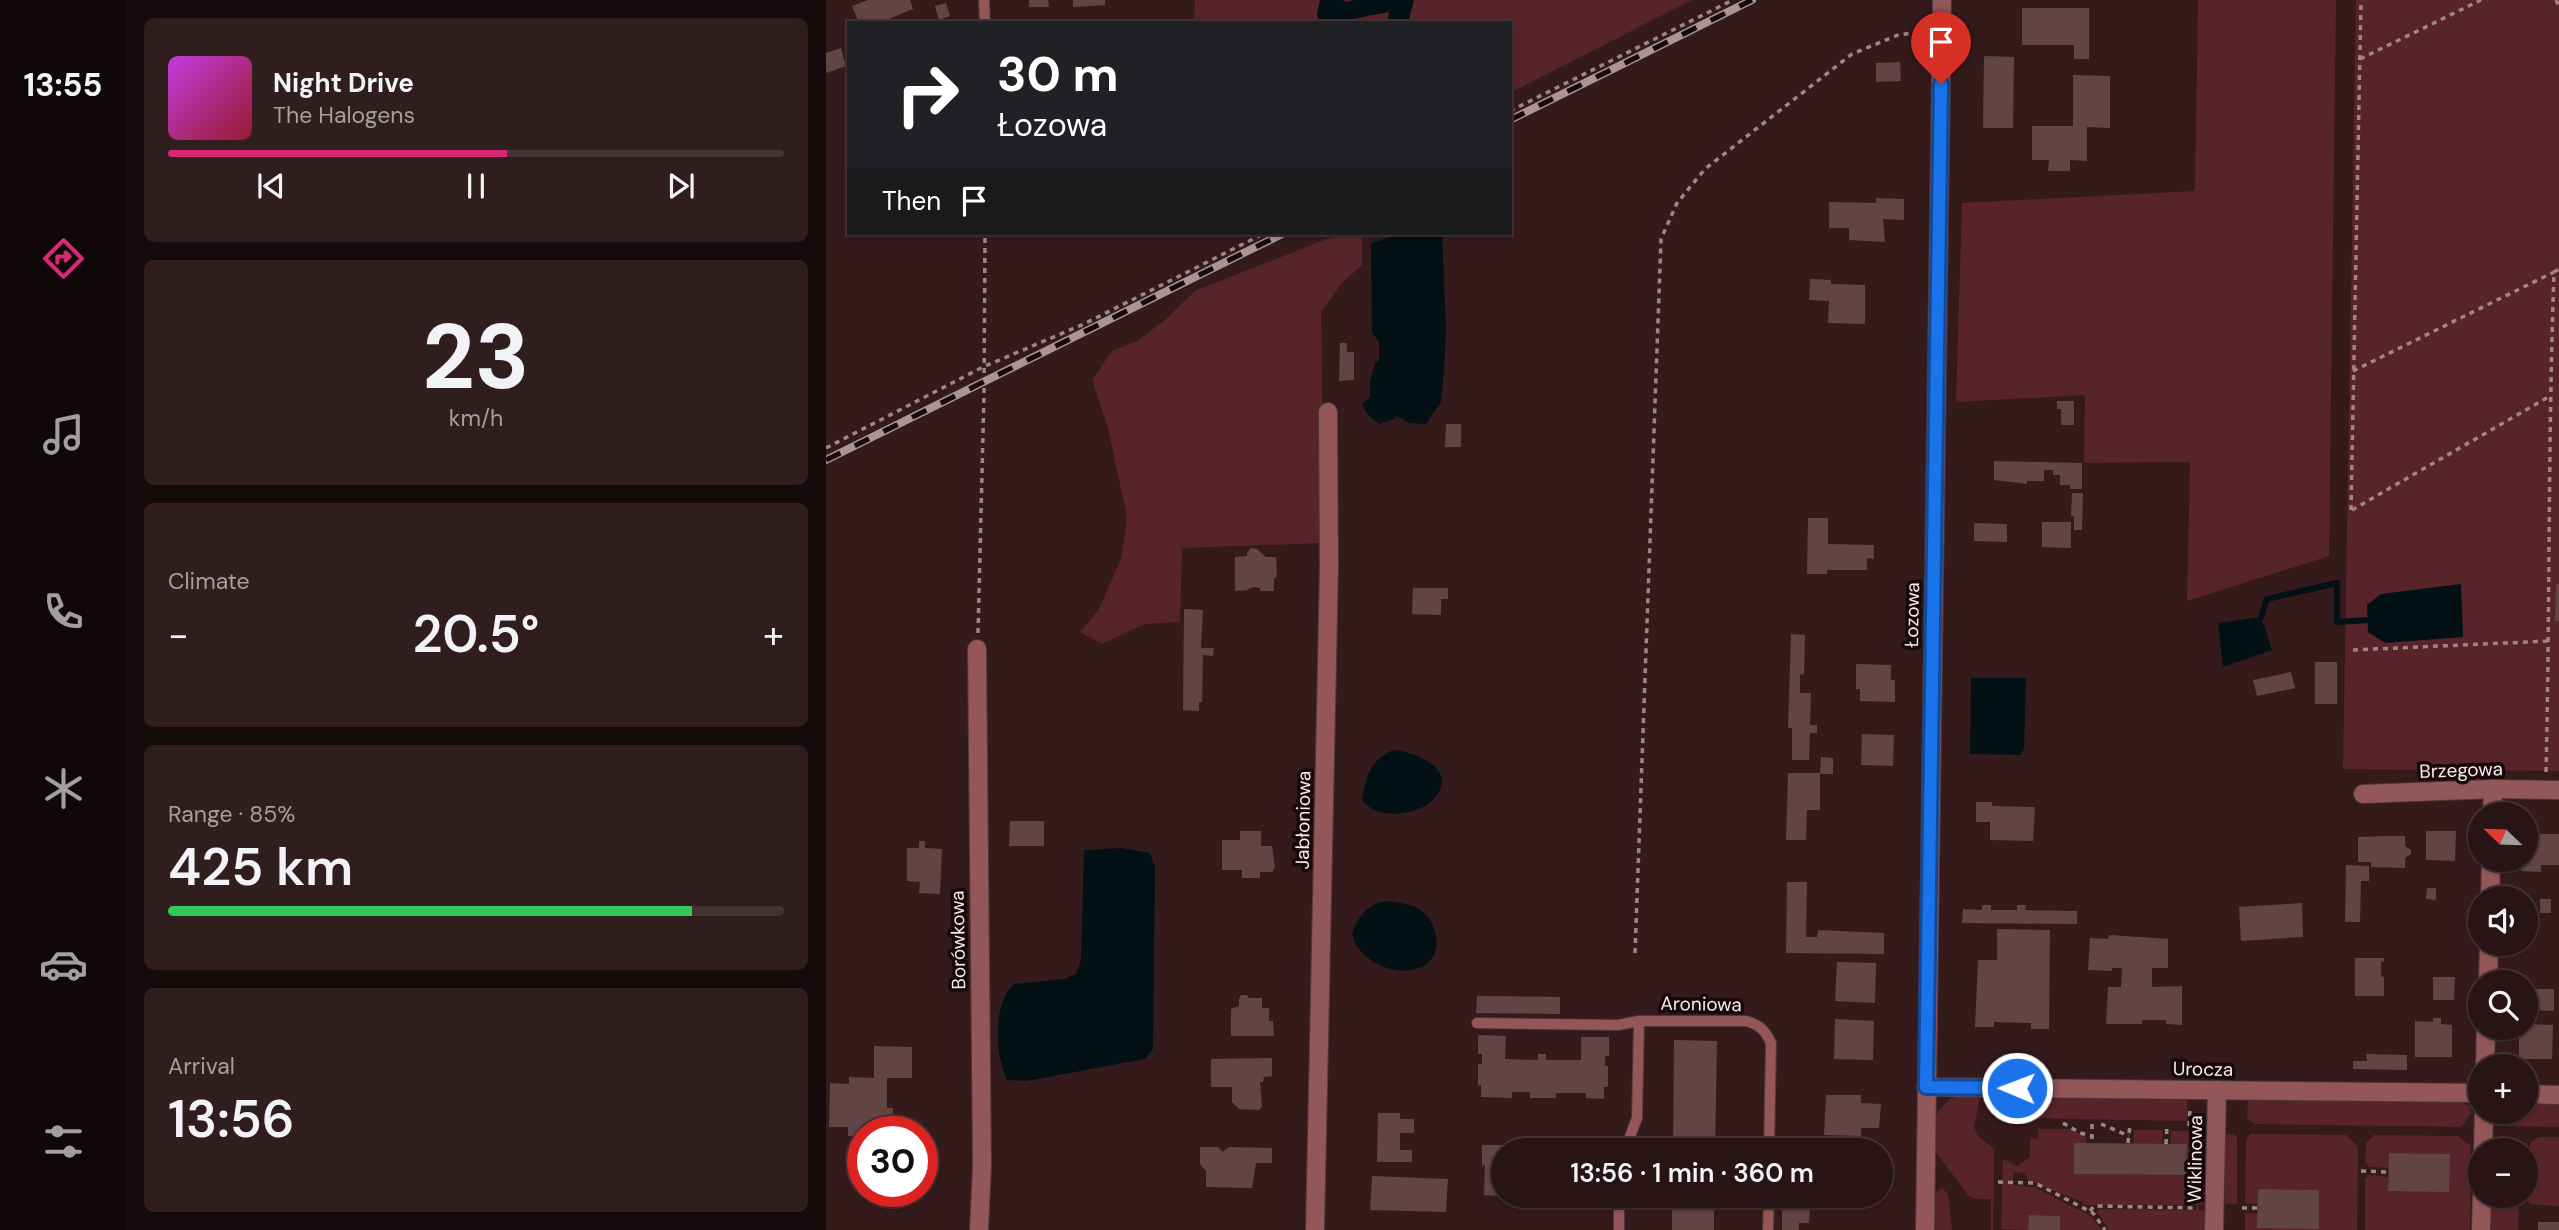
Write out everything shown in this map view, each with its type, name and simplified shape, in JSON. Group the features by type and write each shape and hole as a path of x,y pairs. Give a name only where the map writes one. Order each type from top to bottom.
{"street":[{"name":"Łozowa","path":"1925,1230 1942,0"},
{"name":"Jabłoniowa","path":"1315,1230 1328,581 1328,412"},
{"name":"Borówkowa","path":"977,649 982,1166 979,1230"},
{"name":"Brzegowa","path":"2363,794 2493,789 2559,790"},
{"path":"2492,802 2493,789"},
{"name":"Urocza","path":"1926,1087 2468,1093"},
{"name":"Wiklinowa","path":"2214,1230 2217,1090"},
{"path":"2538,1094 2559,1095"},
{"path":"2481,1230 2482,1208"}],"lane":[{"path":"984,0 985,21"},
{"name":"Aroniowa","path":"1630,1138 1637,1118 1639,1021"},
{"name":"Aroniowa","path":"1477,1023 1618,1025 1639,1021 1746,1021 1758,1024 1771,1043 1769,1138"},
{"path":"1619,1208 1619,1230"},
{"path":"1768,1230 1769,1208"}],"path":[{"path":"1512,110 1733,0"},
{"path":"2361,0 2351,510 2550,396"},
{"path":"2360,59 2481,0"},
{"path":"2556,0 2559,6"},
{"path":"1635,953 1661,239 1676,203 1705,169 1852,54 1898,35 1941,28"},
{"path":"977,649 985,235"},
{"path":"826,448 983,367 1084,324 1261,235"},
{"path":"2353,371 2557,270 2550,396 2546,771"},
{"path":"2353,650 2549,641"},
{"path":"2063,1123 2080,1133 2092,1136"},
{"path":"2092,1124 2092,1143"},
{"path":"2101,1124 2129,1136"},
{"path":"2128,1143 2130,1125"},
{"path":"2166,1144 2167,1126"},
{"path":"2361,1171 2388,1172"},
{"path":"1998,1182 2035,1183 2096,1215 2105,1230"},
{"path":"2090,1211 2094,1206 2215,1208"},
{"path":"2242,1208 2258,1208"}],"shaded area":[{"path":"1195,0 1692,0 1512,92 1512,21 1194,21"},
{"path":"1320,0 1414,0 1409,21 1387,21 1389,12 1346,21 1319,21"},
{"path":"2198,0 2336,0 2329,556 2187,601 2190,462 2084,463 2085,395 1956,402 1962,203 2195,191"},
{"path":"2356,0 2559,0 2559,771 2343,769"},
{"path":"1337,235 1362,235 1362,265 1341,284 1321,312 1324,543 1182,548 1180,622 1145,624 1102,644 1080,632 1098,611 1121,559 1127,517 1108,428 1092,380 1112,351 1137,341 1165,320 1195,291"},
{"path":"1397,235 1442,235 1446,330 1444,371 1441,402 1426,424 1409,423 1396,416 1379,424 1368,415 1362,404 1370,397 1370,382 1375,363 1379,361 1379,341 1372,333 1371,243"},
{"path":"2461,584 2463,637 2385,643 2368,632 2367,605 2381,594"},
{"path":"2261,617 2272,650 2223,667 2218,623"},
{"path":"1971,678 2026,678 2024,748 2021,755 1970,754"},
{"path":"1394,750 1420,757 1436,767 1440,774 1442,783 1439,792 1433,800 1414,811 1390,814 1379,812 1362,800 1370,770 1379,758"},
{"path":"1122,848 1150,853 1155,867 1153,1049 1145,1059 1027,1081 1007,1080 1000,1057 998,1030 1002,1004 1007,993 1014,984 1065,979 1076,974 1081,960 1084,850"},
{"path":"1384,901 1417,908 1431,921 1437,943 1436,951 1428,963 1406,971 1383,967 1372,961 1356,944 1352,934 1360,917 1367,909"},
{"path":"1961,1096 1980,1097 1974,1127 1977,1135 1994,1149 1993,1230 1991,1199 1969,1196 1935,1151 1936,1117 1939,1110 1950,1099"},
{"path":"2008,1097 2187,1100 2187,1121 2024,1118"},
{"path":"2248,1100 2460,1102 2468,1106 2468,1117 2461,1127 2256,1124 2247,1119"},
{"path":"2538,1104 2559,1104 2559,1127 2492,1126 2538,1124"},
{"path":"2038,1129 2069,1129 2086,1137 2086,1143 2074,1143 2074,1174 2186,1175 2187,1145 2171,1144 2171,1131 2193,1132 2202,1143 2204,1153 2203,1205 2083,1205 2083,1202 2027,1180 2026,1173 2014,1172 2012,1185 2034,1187 2091,1216 2101,1230 2060,1230 2060,1216 2029,1215 2028,1230 2001,1229 2003,1159 2017,1166 2030,1157 2030,1139 2038,1138"},
{"path":"2134,1130 2163,1130 2162,1144 2133,1144"},
{"path":"2223,1134 2234,1134 2237,1138 2237,1204 2225,1204"},
{"path":"2250,1134 2346,1135 2356,1144 2358,1152 2357,1230 2245,1230 2245,1213 2257,1214 2258,1228 2319,1228 2319,1190 2258,1189 2258,1204 2245,1203 2246,1142"},
{"path":"2374,1135 2458,1136 2468,1144 2470,1230 2365,1230 2365,1179 2369,1175 2388,1177 2388,1190 2450,1154 2389,1153 2389,1168 2369,1167 2365,1161 2366,1143"},
{"path":"2559,1137 2559,1206 2538,1205 2537,1138"},
{"path":"1942,1188 1948,1194 1952,1230 1934,1230 1935,1194"},
{"path":"2490,1208 2519,1208 2518,1230 2490,1230"},
{"path":"2101,1209 2204,1210 2204,1230 2109,1230 2097,1212"}],"building":[{"path":"868,0 910,0 913,9 884,21 858,21 852,6"},
{"path":"1029,0 1048,0 1049,7 1029,7"},
{"path":"1073,0 1105,0 1105,5 1073,7"},
{"path":"946,3 950,16 939,20 935,6"},
{"path":"2022,8 2089,8 2089,59 2074,59 2074,45 2022,45"},
{"path":"841,48 846,66 826,73 826,53"},
{"path":"1984,56 2014,57 2013,128 1983,128"},
{"path":"1900,62 1901,81 1876,82 1876,63"},
{"path":"2073,75 2110,76 2110,128 2087,127 2087,161 2070,160 2070,171 2048,171 2049,160 2032,160 2032,126 2073,126"},
{"path":"1876,198 1904,199 1904,220 1883,219 1885,242 1849,240 1849,228 1829,228 1829,202 1876,203"},
{"path":"1810,279 1831,280 1831,284 1865,285 1865,324 1828,323 1829,301 1809,300"},
{"path":"1340,343 1347,343 1347,352 1354,352 1354,380 1339,381"},
{"path":"2057,401 2074,401 2074,425 2061,425 2061,409 2057,409"},
{"path":"1446,424 1461,424 1461,447 1445,447"},
{"path":"1994,461 2082,463 2082,489 2070,489 2070,485 2060,485 2060,475 2053,475 2053,470 2044,470 2044,481 2027,481 2027,484 1994,480"},
{"path":"2072,493 2083,493 2082,530 2074,530 2074,516 2071,516"},
{"path":"1808,518 1828,518 1828,544 1874,545 1874,559 1867,558 1867,570 1827,570 1827,574 1807,574"},
{"path":"2042,522 2071,522 2071,548 2042,547"},
{"path":"1974,523 2007,524 2007,542 1974,541"},
{"path":"1251,548 1257,549 1266,557 1276,557 1277,576 1274,579 1274,591 1260,591 1260,588 1255,587 1235,591 1235,557 1247,556"},
{"path":"2556,584 2559,584 2559,621 2555,621"},
{"path":"1413,588 1448,588 1448,599 1441,599 1441,615 1412,614"},
{"path":"1184,609 1203,610 1201,648 1214,648 1213,656 1203,655 1202,702 1199,702 1199,711 1183,710"},
{"path":"1791,634 1805,635 1804,674 1800,675 1800,693 1811,693 1810,725 1817,725 1817,733 1810,733 1809,760 1792,760 1792,728 1788,728"},
{"path":"2315,662 2337,662 2337,704 2315,704"},
{"path":"1856,664 1891,665 1891,680 1895,680 1895,702 1860,701 1860,689 1856,689"},
{"path":"2291,672 2295,688 2257,696 2253,680"},
{"path":"1862,734 1894,735 1893,766 1861,765"},
{"path":"1821,757 1833,758 1833,774 1820,774 1820,810 1807,810 1806,840 1786,840 1788,773 1820,773"},
{"path":"1976,802 1992,802 1992,806 2035,807 2033,841 1990,840 1990,822 1976,822"},
{"path":"1010,821 1044,821 1044,846 1009,846"},
{"path":"1240,831 1261,831 1261,846 1272,846 1275,868 1272,872 1260,872 1260,878 1242,878 1242,870 1222,870 1222,840 1240,840"},
{"path":"2426,831 2456,831 2455,861 2426,860"},
{"path":"2538,834 2559,834 2559,865 2541,865 2541,872 2538,872"},
{"path":"2405,836 2405,846 2411,850 2411,854 2405,858 2405,868 2371,867 2371,862 2358,862 2358,837"},
{"path":"919,841 925,841 925,848 942,849 940,894 919,893 920,882 907,881 907,848 919,848"},
{"path":"2346,865 2369,866 2369,881 2361,881 2360,922 2345,922"},
{"path":"1787,882 1807,882 1806,937 1817,937 1818,930 1884,933 1884,954 1786,953"},
{"path":"2427,888 2436,888 2436,900 2426,899"},
{"path":"2540,899 2551,899 2551,913 2540,913"},
{"path":"2302,903 2303,937 2241,941 2239,907"},
{"path":"1982,905 1991,905 1991,910 2017,910 2017,905 2026,905 2025,910 2077,911 2077,924 1962,923 1963,909 1982,910"},
{"path":"1997,929 2050,930 2049,1029 2031,1029 2031,1023 1994,1022 1994,1027 1975,1027 1978,960 1997,960"},
{"path":"2109,935 2168,939 2168,968 2152,968 2152,987 2182,986 2182,1025 2166,1024 2166,1020 2142,1020 2142,1024 2106,1024 2108,987 2121,987 2122,968 2112,968 2112,971 2088,970 2090,938 2108,939"},
{"path":"2355,958 2384,958 2384,962 2381,961 2381,976 2384,977 2384,996 2355,996"},
{"path":"1837,962 1876,963 1875,1003 1835,1001"},
{"path":"2433,977 2455,977 2454,1000 2433,1000"},
{"path":"2538,989 2554,989 2554,1011 2538,1010"},
{"path":"1241,995 1262,998 1262,1008 1269,1008 1269,1021 1273,1021 1274,1036 1231,1036 1231,1009 1239,1006"},
{"path":"1477,996 1560,997 1560,1014 1476,1013"},
{"path":"2433,1018 2441,1018 2441,1024 2452,1025 2452,1057 2415,1057 2415,1021 2433,1022"},
{"path":"1835,1019 1874,1021 1873,1060 1834,1059"},
{"path":"2538,1024 2553,1025 2552,1059 2538,1059 2538,1054 2519,1054 2519,1040 2538,1040"},
{"path":"1478,1035 1506,1036 1505,1059 1538,1060 1538,1054 1546,1054 1546,1060 1581,1060 1581,1037 1609,1037 1609,1056 1605,1056 1608,1087 1604,1087 1604,1099 1586,1098 1586,1093 1556,1093 1556,1098 1530,1098 1530,1092 1512,1092 1512,1098 1481,1097 1478,1064 1482,1064 1482,1054 1478,1054"},
{"path":"1674,1040 1717,1041 1715,1138 1673,1138"},
{"path":"874,1046 912,1047 912,1078 887,1078 887,1108 893,1108 893,1116 847,1116 847,1127 829,1127 830,1083 849,1084 849,1077 874,1078"},
{"path":"2366,1054 2407,1055 2407,1070 2353,1069 2353,1061 2367,1061"},
{"path":"1272,1058 1272,1076 1264,1077 1263,1082 1260,1082 1262,1106 1259,1110 1239,1109 1232,1102 1232,1087 1211,1087 1211,1059"},
{"path":"1826,1095 1861,1095 1861,1103 1881,1104 1879,1128 1861,1128 1861,1136 1824,1135"},
{"path":"1378,1113 1400,1113 1400,1119 1414,1119 1414,1133 1400,1133 1400,1150 1412,1150 1412,1162 1377,1162"},
{"path":"2074,1143 2187,1144 2186,1175 2074,1174"},
{"path":"1482,1145 1491,1145 1491,1195 1484,1195 1485,1165 1482,1166"},
{"path":"1200,1147 1218,1147 1223,1152 1229,1147 1272,1148 1272,1163 1256,1163 1252,1188 1206,1187 1206,1171 1200,1164"},
{"path":"2389,1153 2450,1154 2449,1192 2388,1191"},
{"path":"1372,1176 1448,1179 1446,1212 1370,1210"},
{"path":"2258,1189 2319,1190 2319,1229 2257,1228"},
{"path":"1672,1208 1714,1208 1714,1230 1672,1230"},
{"path":"1782,1208 1810,1208 1809,1223 1799,1223 1799,1230 1782,1230"},
{"path":"2029,1215 2060,1216 2060,1230 2028,1230"},
{"path":"2538,1222 2559,1222 2559,1230 2538,1230"}],"waterway":[{"path":"2261,617 2267,599 2337,583 2337,622 2368,620"}],"railway":[{"path":"1512,119 1752,0"},
{"path":"826,460 1280,235"}],"route":[{"path":"1941,84 1926,1087 2017,1088"}]}
